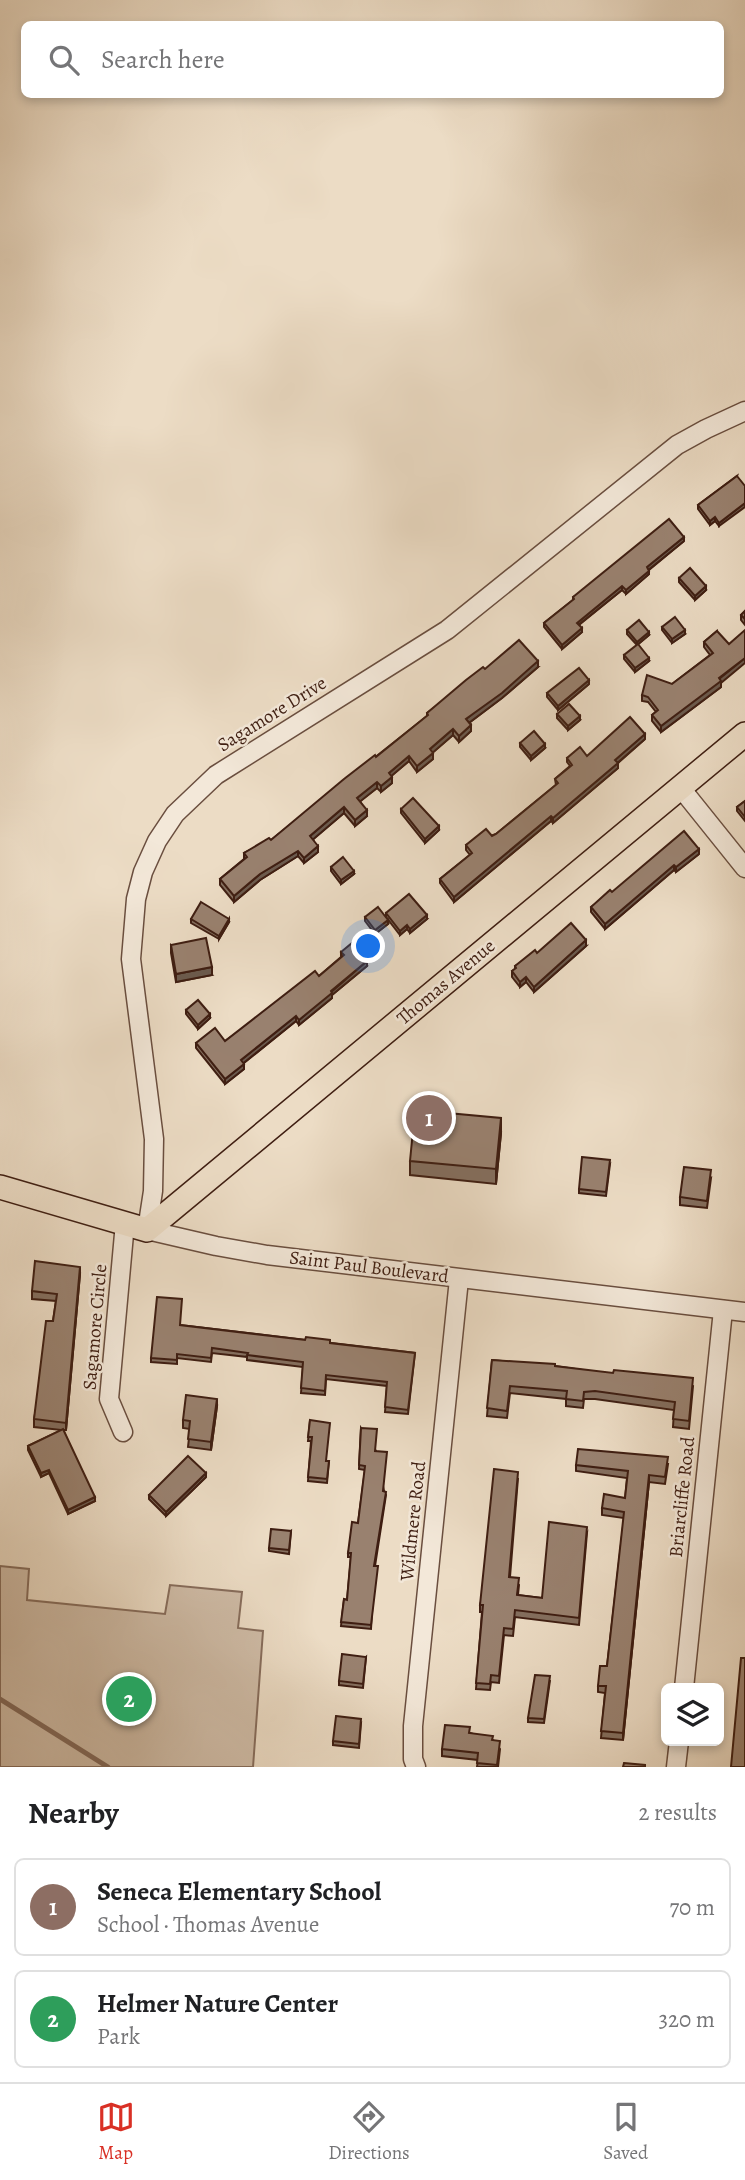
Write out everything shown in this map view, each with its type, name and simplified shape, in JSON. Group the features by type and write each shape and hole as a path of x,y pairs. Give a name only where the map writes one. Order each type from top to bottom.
{"main road":[{"name":"Thomas Avenue","path":"136,1227 745,734"},
{"name":"Saint Paul Boulevard","path":"0,1187 136,1227"}],"street":[{"name":"Sagamore Drive","path":"136,1227 153,1191 154,1139 133,985 132,931 143,872 157,841 175,814 195,793 238,760 447,630 677,445 745,411"},
{"path":"680,787 745,868"},
{"name":"Saint Paul Boulevard","path":"136,1227 267,1255 745,1312"},
{"name":"Sagamore Circle","path":"123,1432 109,1399 136,1227"},
{"name":"Wildmere Road","path":"416,1767 413,1759 413,1726 459,1279"},
{"name":"Briarcliffe Road","path":"685,1683 723,1310"},
{"path":"676,1767 678,1746"}],"shaded area":[{"path":"0,1566 29,1569 27,1600 165,1614 170,1585 242,1592 238,1628 263,1631 253,1767 0,1767"}],"building":[{"path":"737,476 745,486 745,503 719,523 715,517 710,521 698,505"},
{"path":"669,519 684,537 647,567 649,571 626,590 622,586 577,623 582,628 562,645 544,623"},
{"path":"690,568 706,586 695,596 679,578"},
{"path":"675,617 685,630 672,639 662,627"},
{"path":"639,620 649,632 637,642 627,630"},
{"path":"745,630 745,658 719,678 721,681 661,726 652,715 658,710 648,697 642,695 647,675 672,684 713,653 704,642 717,631 729,644"},
{"path":"519,640 538,661 502,693 466,719 471,725 459,736 453,729 430,749 433,753 417,766 409,756 389,773 392,777 381,786 377,782 357,798 367,810 355,820 344,807 310,836 318,846 304,858 298,851 260,874 234,896 220,879 247,857 244,853 269,838 271,840 344,779 428,715 427,713 466,680 483,667 485,669"},
{"path":"638,644 649,658 635,668 624,655"},
{"path":"579,668 589,680 558,706 547,693"},
{"path":"569,704 580,716 568,726 557,714"},
{"path":"630,717 645,734 615,760 618,763 454,897 440,879 472,853 466,845 486,829 492,836 496,834 558,783 555,779 572,765 567,758 580,747 587,756"},
{"path":"534,731 545,744 531,756 520,743"},
{"path":"413,798 439,826 425,839 401,809"},
{"path":"745,801 745,817 737,807"},
{"path":"684,831 699,849 676,867 674,865 605,924 591,907"},
{"path":"343,857 354,871 341,880 331,867"},
{"path":"409,894 427,915 410,929 407,925 400,931 386,913"},
{"path":"201,902 229,919 219,936 191,919"},
{"path":"378,907 388,920 375,930 365,917"},
{"path":"571,923 586,940 534,987 526,977 520,982 512,971 515,966 535,950 537,953"},
{"path":"206,938 212,967 176,974 171,945"},
{"path":"352,943 367,961 299,1020 296,1016 241,1060 244,1064 225,1079 196,1043 215,1028 225,1041 315,971 319,976 344,955 341,952"},
{"path":"198,1000 210,1014 198,1025 186,1010"},
{"path":"415,1110 501,1118 496,1169 410,1161"},
{"path":"582,1157 610,1160 606,1192 579,1189"},
{"path":"684,1167 711,1170 707,1201 680,1197"},
{"path":"35,1261 80,1267 66,1423 34,1419 46,1321 53,1321 57,1294 32,1291"},
{"path":"157,1297 182,1299 180,1325 305,1340 306,1337 330,1340 330,1343 415,1353 408,1410 385,1407 387,1382 326,1375 325,1391 301,1388 303,1362 212,1348 211,1358 177,1354 177,1360 151,1358"},
{"path":"492,1360 555,1364 613,1373 614,1370 693,1378 689,1421 673,1419 675,1402 595,1391 584,1392 583,1401 566,1399 567,1391 510,1386 507,1411 487,1408"},
{"path":"186,1395 217,1399 211,1442 188,1439 190,1421 183,1420"},
{"path":"310,1420 330,1423 327,1479 308,1477 312,1437 308,1437"},
{"path":"361,1428 377,1429 375,1451 387,1452 383,1491 386,1492 374,1566 378,1566 371,1625 341,1622 344,1599 347,1600 352,1522 358,1523 365,1466 359,1465"},
{"path":"63,1429 95,1497 68,1510 49,1470 41,1473 28,1446"},
{"path":"578,1449 668,1457 665,1477 649,1475 623,1733 601,1731 606,1686 598,1686 600,1666 607,1666 624,1512 602,1508 604,1494 625,1498 628,1471 576,1465"},
{"path":"188,1456 206,1473 166,1512 149,1495"},
{"path":"494,1469 518,1472 509,1577 519,1578 517,1595 542,1598 549,1522 587,1527 579,1618 515,1610 513,1629 504,1628 499,1676 491,1675 490,1684 476,1683 483,1605 480,1605"},
{"path":"271,1529 291,1531 289,1550 269,1548"},
{"path":"342,1654 366,1657 363,1684 339,1681"},
{"path":"741,1658 745,1658 745,1767 731,1767"},
{"path":"535,1675 550,1676 544,1719 528,1718"},
{"path":"336,1716 361,1719 359,1744 333,1741"},
{"path":"445,1725 470,1727 469,1733 493,1736 492,1740 500,1741 497,1765 477,1763 478,1753 442,1749"},
{"path":"624,1763 645,1765 645,1767 623,1767"}],"waterway":[{"path":"0,1699 108,1767"}],"place":[{"name":"Seneca Elementary School","path":"429,1118"},
{"name":"Helmer Nature Center","path":"129,1699"}]}
